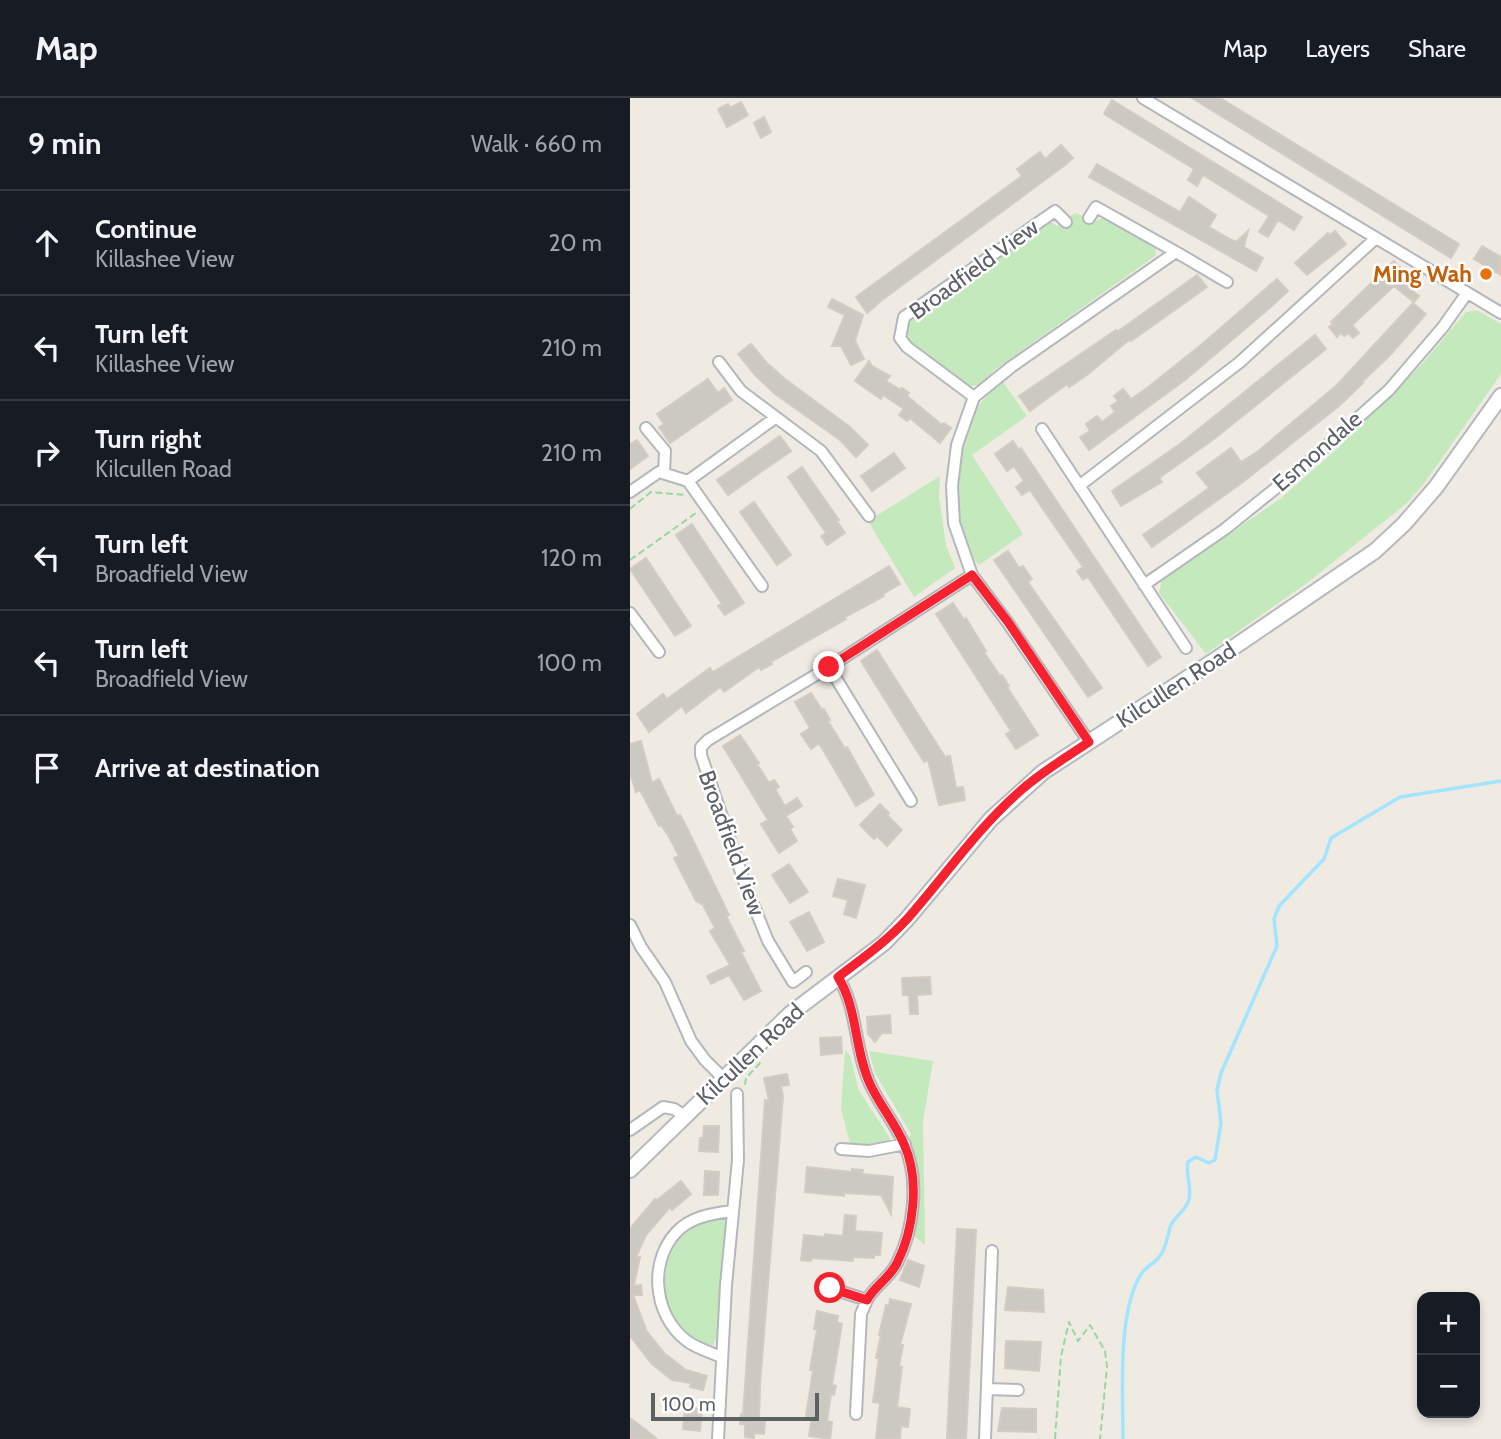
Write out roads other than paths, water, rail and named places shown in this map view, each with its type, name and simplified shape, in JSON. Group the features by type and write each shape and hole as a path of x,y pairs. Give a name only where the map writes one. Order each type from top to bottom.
{"main road":[{"name":"Kilcullen Road","path":"630,1170 790,1014 884,943 991,819 1043,772 1344,575 1375,551 1404,524 1436,487 1501,397"}],"street":[{"path":"1143,98 1501,313"},
{"path":"1089,219 1096,206 1227,282"},
{"name":"Broadfield View","path":"974,397 907,346 900,338 904,317 1055,211 1066,222"},
{"path":"1079,486 1240,362 1376,238"},
{"path":"1089,742 1008,622 972,575 954,523 952,486 957,445 974,397 1011,367 1176,252"},
{"name":"Esmondale","path":"1144,585 1225,529 1312,459 1389,390 1443,327 1467,293"},
{"path":"719,362 741,391 775,418 806,437 821,451 869,516"},
{"path":"688,481 775,418"},
{"path":"646,428 665,451 664,473"},
{"path":"1042,429 1186,648"},
{"path":"630,492 659,472 688,481 762,586"},
{"name":"Broadfield View","path":"806,972 793,982 768,941 745,884 701,755 701,747 708,740 829,667 972,575"},
{"path":"630,613 659,652"},
{"path":"829,667 911,801"},
{"path":"630,925 640,947 665,982 691,1041 723,1078"},
{"path":"838,977 851,1002 855,1033 870,1085 905,1144 912,1180 912,1207 907,1236 891,1274 867,1300 861,1314 856,1414"},
{"path":"718,1439 721,1357 738,1160 737,1094"},
{"path":"630,1130 663,1107 674,1109 685,1116"},
{"path":"841,1149 869,1151 905,1144"},
{"path":"721,1357 687,1342 665,1318 657,1286 658,1270 673,1236 684,1225 708,1215 733,1211"},
{"path":"985,1439 992,1251"},
{"path":"830,1288 867,1300"},
{"path":"987,1389 1018,1390"}],"waterway":[{"path":"1123,1439 1123,1354 1133,1290 1141,1274 1162,1252 1171,1225 1188,1203 1188,1162 1196,1157 1209,1163 1215,1160 1221,1123 1217,1090 1221,1073 1277,946 1274,919 1279,906 1324,859 1331,838 1400,797 1501,781"}],"place":[{"name":"Ming Wah","path":"1486,274"}]}
